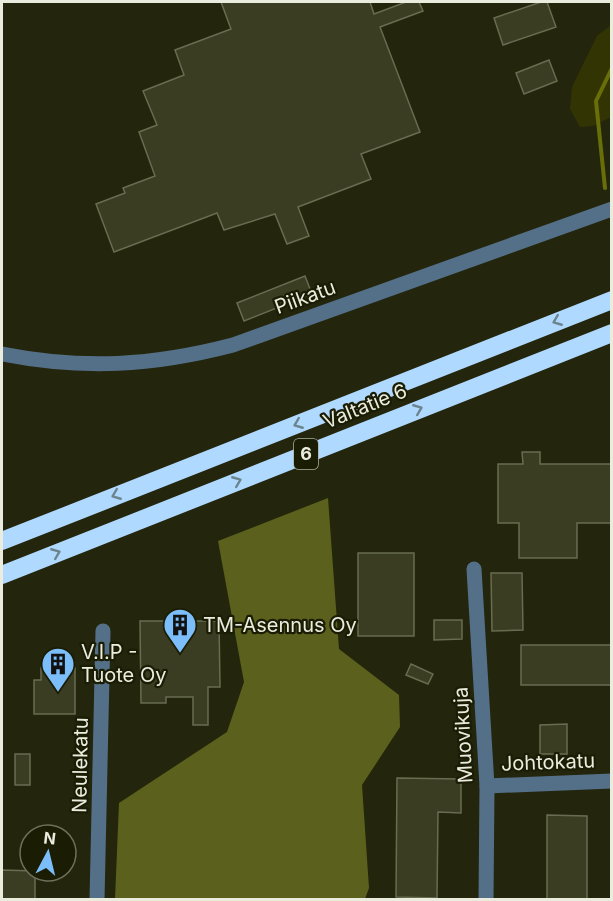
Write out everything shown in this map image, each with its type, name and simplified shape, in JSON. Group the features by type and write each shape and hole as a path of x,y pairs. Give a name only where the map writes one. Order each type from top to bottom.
{"highway":[{"name":"Valtatie 6","path":"2,541 612,300"},
{"name":"Valtatie 6","path":"2,575 612,333"}],"street":[{"name":"Piikatu","path":"2,354 33,361 104,366 184,358 233,345 612,209"},
{"name":"Muovikuja","path":"474,569 487,786 486,900"},
{"name":"Neulekatu","path":"97,900 103,631"},
{"name":"Johtokatu","path":"487,786 612,781"}],"shaded area":[{"path":"611,25 611,117 593,126 580,127 570,109 572,87 597,36"}],"green space":[{"path":"328,498 339,649 399,695 400,727 362,785 369,888 365,899 115,899 119,803 227,732 244,682 218,541"}],"building":[{"path":"221,2 370,2 374,14 406,2 419,2 423,11 380,27 420,132 361,154 371,179 298,207 309,236 287,244 275,214 224,230 217,213 114,252 96,204 125,193 123,188 155,176 139,132 157,125 143,91 184,75 175,50 231,29"},
{"path":"547,2 556,27 503,45 494,18"},
{"path":"549,60 557,81 524,94 516,73"},
{"path":"305,276 312,294 244,321 237,303"},
{"path":"522,452 540,452 540,464 612,464 612,523 577,523 577,558 519,558 519,523 498,523 498,464 523,464"},
{"path":"358,553 414,553 414,636 358,636"},
{"path":"491,573 522,573 523,630 492,631"},
{"path":"434,620 462,620 462,639 434,640"},
{"name":"TM-Asennus Oy","path":"140,621 219,621 220,687 208,687 208,725 193,725 193,697 166,697 166,703 141,703"},
{"path":"521,645 612,645 612,685 521,685"},
{"path":"411,664 433,674 428,684 406,675"},
{"name":"V.I.P - Tuote Oy","path":"41,668 75,668 75,714 34,714 34,680 41,680"},
{"path":"567,724 567,754 540,754 540,725"},
{"path":"15,754 30,754 30,785 15,785"},
{"path":"397,778 461,779 461,813 438,812 437,898 396,897"},
{"path":"547,815 587,816 587,900 547,900"},
{"path":"2,870 18,870 18,883 35,883 35,900 2,900"}],"waterway":[{"path":"605,188 596,101 612,68"}],"place":[{"name":"TM-Asennus Oy","path":"180,654"},
{"name":"V.I.P - Tuote Oy","path":"58,693"}]}
